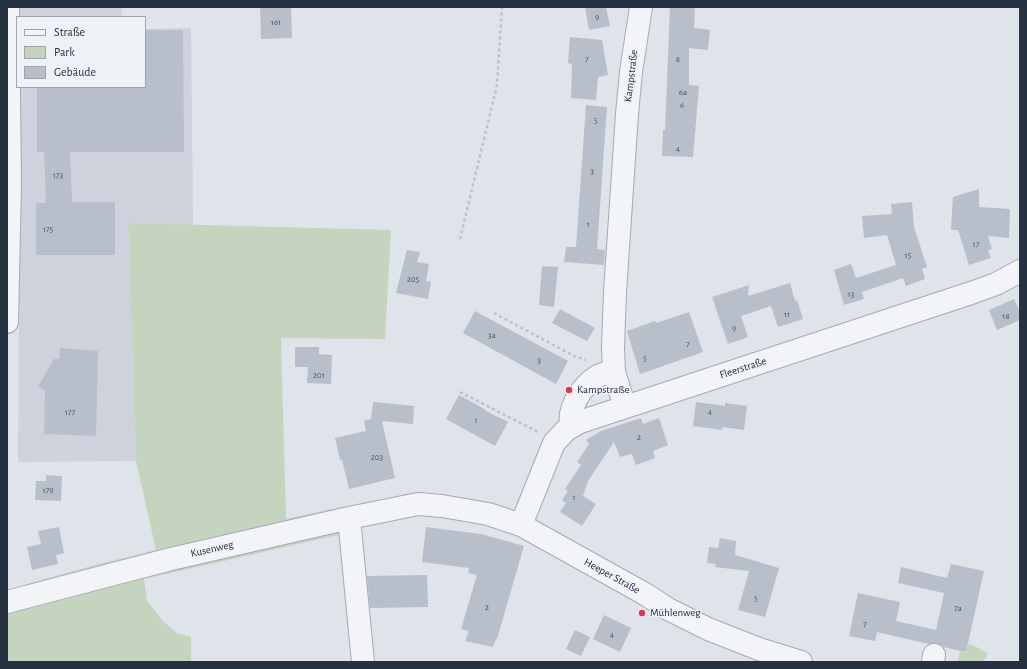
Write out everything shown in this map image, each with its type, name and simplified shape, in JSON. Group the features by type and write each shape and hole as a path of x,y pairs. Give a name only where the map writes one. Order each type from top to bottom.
{"street":[{"path":"7,322 8,7"},
{"name":"Kampstraße","path":"625,407 614,372 613,348 615,292 627,114 634,51 641,7"},
{"name":"Fleerstraße","path":"521,525 554,444 566,430 571,427 594,416 971,293 996,284 1019,272"},
{"path":"571,427 571,415 574,406 586,384 596,376 606,372 614,372"},
{"name":"Heeper Straße","path":"418,504 442,506 488,514 521,525 645,594 668,609 708,629 759,649 801,662"},
{"name":"Kusenweg","path":"7,602 171,558 418,504"},
{"path":"349,518 363,662"}],"path":[{"path":"460,239 497,85 502,7"},
{"path":"494,313 574,356 614,372"},
{"path":"460,392 550,438 554,444"}],"shaded area":[{"path":"20,7 121,7 122,16 20,16"},
{"path":"191,28 193,225 128,223 136,461 18,462 20,88 146,88 146,29"}],"green space":[{"path":"128,223 391,230 385,339 281,338 286,519 332,509 331,513 31,589 23,585 156,550 136,461"},
{"path":"341,530 343,534 144,579 147,601 163,621 177,633 191,637 191,662 7,662 7,611 28,604"},
{"path":"968,644 975,646 988,654 983,662 958,662 960,651 966,653"}],"building":[{"path":"260,7 291,7 292,38 261,39"},
{"path":"585,7 606,7 610,26 589,30"},
{"path":"670,7 695,7 694,28 710,30 708,50 689,48 689,85 699,86 693,157 662,156 663,130 665,130"},
{"path":"146,30 183,30 184,152 70,152 72,202 115,202 115,255 36,255 36,203 46,203 44,152 37,152 37,88 146,88"},
{"path":"570,37 602,40 608,75 598,77 596,100 571,98 572,64 568,63"},
{"path":"586,105 607,107 597,249 605,250 604,265 564,262 566,247 576,247"},
{"path":"979,189 979,207 1010,209 1009,238 988,236 992,249 988,250 991,258 969,265 958,230 951,230 953,197"},
{"path":"912,202 914,227 927,267 922,269 925,279 906,286 903,278 862,292 864,299 844,305 834,270 851,264 856,278 896,265 887,235 864,238 862,216 892,214 891,204"},
{"path":"407,250 420,252 417,262 429,264 426,281 431,282 428,299 396,293"},
{"path":"542,266 558,267 554,307 539,305"},
{"path":"790,283 795,301 797,300 803,319 778,327 771,306 741,316 748,337 728,344 712,297 749,285 748,296"},
{"path":"1014,299 1020,312 1020,320 997,330 989,310"},
{"path":"560,309 595,328 587,341 552,323"},
{"path":"475,311 568,361 556,384 463,333"},
{"path":"689,312 703,352 640,374 627,331 655,321 656,323"},
{"path":"295,347 319,347 319,354 332,355 331,384 307,383 308,367 295,367"},
{"path":"60,348 98,351 96,436 44,434 45,390 38,387 54,359 59,359"},
{"path":"459,395 508,422 495,446 446,419"},
{"path":"373,402 414,406 413,424 382,421 395,478 349,489 335,438 366,431 364,421 371,419"},
{"path":"696,402 725,406 725,403 747,406 744,430 723,427 722,430 693,426"},
{"path":"641,418 643,424 659,418 668,445 653,451 655,458 636,465 632,454 620,457 614,442 588,481 583,496 596,504 582,526 560,512 566,503 562,500 568,491 565,489 581,465 577,462 589,444 586,440 601,431"},
{"path":"46,475 62,476 61,501 35,500 36,481 46,481"},
{"path":"59,527 64,553 56,555 58,564 32,570 27,547 41,544 38,531"},
{"path":"426,527 481,534 524,546 497,639 493,647 465,641 469,631 461,629 477,575 468,573 469,568 422,562"},
{"path":"720,538 736,541 735,555 779,568 765,617 738,610 749,571 715,567 716,564 707,563 709,547 718,548"},
{"path":"951,564 984,571 966,652 943,647 936,643 929,644 877,632 875,641 849,636 858,593 900,602 896,621 936,630 944,593 898,583 901,567 947,578"},
{"path":"427,575 428,607 370,608 367,576"},
{"path":"604,615 631,628 620,652 593,639"},
{"path":"575,630 590,637 581,656 566,649"}],"place":[{"name":"Kampstraße","path":"569,390"},
{"name":"Mühlenweg","path":"642,613"}]}
